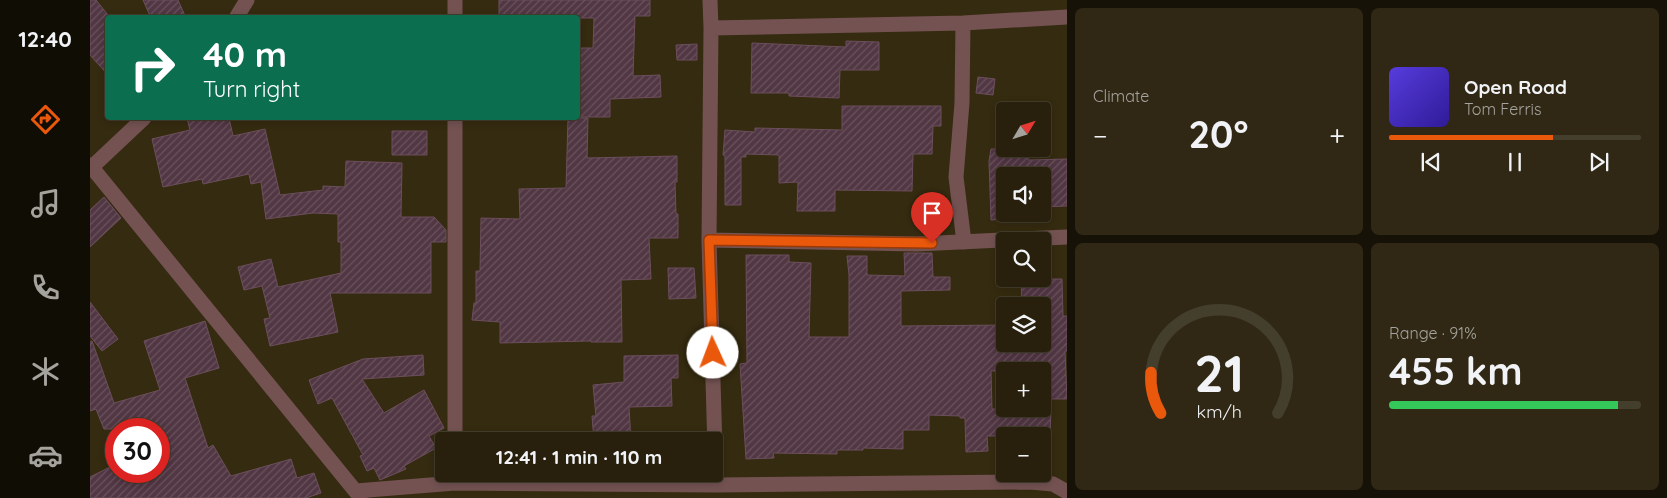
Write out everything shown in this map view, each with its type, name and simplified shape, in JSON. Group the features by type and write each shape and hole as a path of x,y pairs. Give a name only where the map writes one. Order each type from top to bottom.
{"street":[{"path":"455,0 455,15"},
{"path":"710,0 709,240 716,485"},
{"path":"238,15 246,1"},
{"path":"711,28 963,23 1067,17"},
{"path":"963,23 962,103 956,177 964,242"},
{"path":"142,120 91,166 358,495 435,482"},
{"path":"455,120 455,432"},
{"path":"709,240 917,244 1067,236"},
{"path":"604,482 716,485 1030,482 1053,484 1067,492"}],"building":[{"path":"90,0 96,0 108,15 105,15 105,72 90,55"},
{"path":"143,0 178,0 185,15 150,15"},
{"path":"499,0 650,0 650,16 635,16 633,76 660,75 661,97 610,99 610,117 580,117 580,48 593,48 594,18 580,18 580,15 499,15"},
{"path":"846,41 879,42 879,70 840,70 839,98 789,96 789,93 751,93 752,43 846,47"},
{"path":"697,44 697,60 677,60 676,45"},
{"path":"978,77 995,79 993,95 976,93"},
{"path":"842,106 941,106 941,126 933,126 932,154 913,154 912,191 835,190 835,211 797,211 798,182 779,183 779,155 746,154 746,157 741,157 741,205 725,205 725,156 723,155 725,130 755,132 755,128 842,130"},
{"path":"588,118 587,158 677,156 677,182 675,182 678,238 649,238 651,279 621,280 622,342 500,343 500,322 472,320 474,303 476,303 476,271 480,271 481,218 520,219 519,189 566,188 568,120"},
{"path":"188,120 229,120 233,136 265,129 280,195 323,190 323,186 345,187 346,161 402,163 401,217 434,217 446,230 446,242 431,242 431,293 330,293 338,332 270,346 264,319 270,318 262,286 244,290 238,267 271,259 278,287 341,273 341,242 338,242 338,214 313,213 266,219 261,182 251,184 249,174 203,184 202,179 163,187 152,139 190,130"},
{"path":"392,131 427,131 427,155 392,155"},
{"path":"991,149 996,149 996,158 1028,158 1028,160 1067,159 1067,206 1051,207 1051,167 996,167 996,220 991,220 989,161"},
{"path":"104,197 121,218 90,247 90,210"},
{"path":"904,253 932,253 933,277 950,277 950,290 901,291 901,326 996,325 996,352 1051,352 1051,297 1022,297 1021,287 1051,287 1051,279 1062,279 1063,316 1067,316 1067,351 1065,351 1067,399 1051,399 1051,362 996,362 996,371 991,371 992,409 996,409 996,417 1051,417 1050,427 996,427 996,436 987,436 988,451 966,452 965,418 960,418 960,416 929,415 929,430 903,430 903,449 863,448 863,450 837,450 837,454 773,453 774,458 746,459 740,364 747,363 746,255 789,255 789,262 811,263 809,337 849,337 849,275 847,256 867,256 867,275 905,276"},
{"path":"668,268 694,268 696,298 669,299"},
{"path":"90,302 118,339 102,351 90,336"},
{"path":"205,321 219,368 185,378 208,448 213,445 231,476 291,459 297,478 314,473 321,493 306,498 90,498 90,477 105,470 105,483 170,483 170,418 105,418 104,429 96,409 90,411 90,342 92,341 114,403 160,390 144,341"},
{"path":"423,355 424,375 362,379 384,413 424,390 444,428 429,436 435,449 404,466 406,469 380,480 374,468 367,471 360,456 363,455 332,398 318,404 309,380 363,359"},
{"path":"678,355 678,378 671,378 672,406 629,407 630,432 593,432 592,416 596,416 593,385 624,382 624,356"}],"route":[{"path":"713,353 709,240 932,243"}]}
